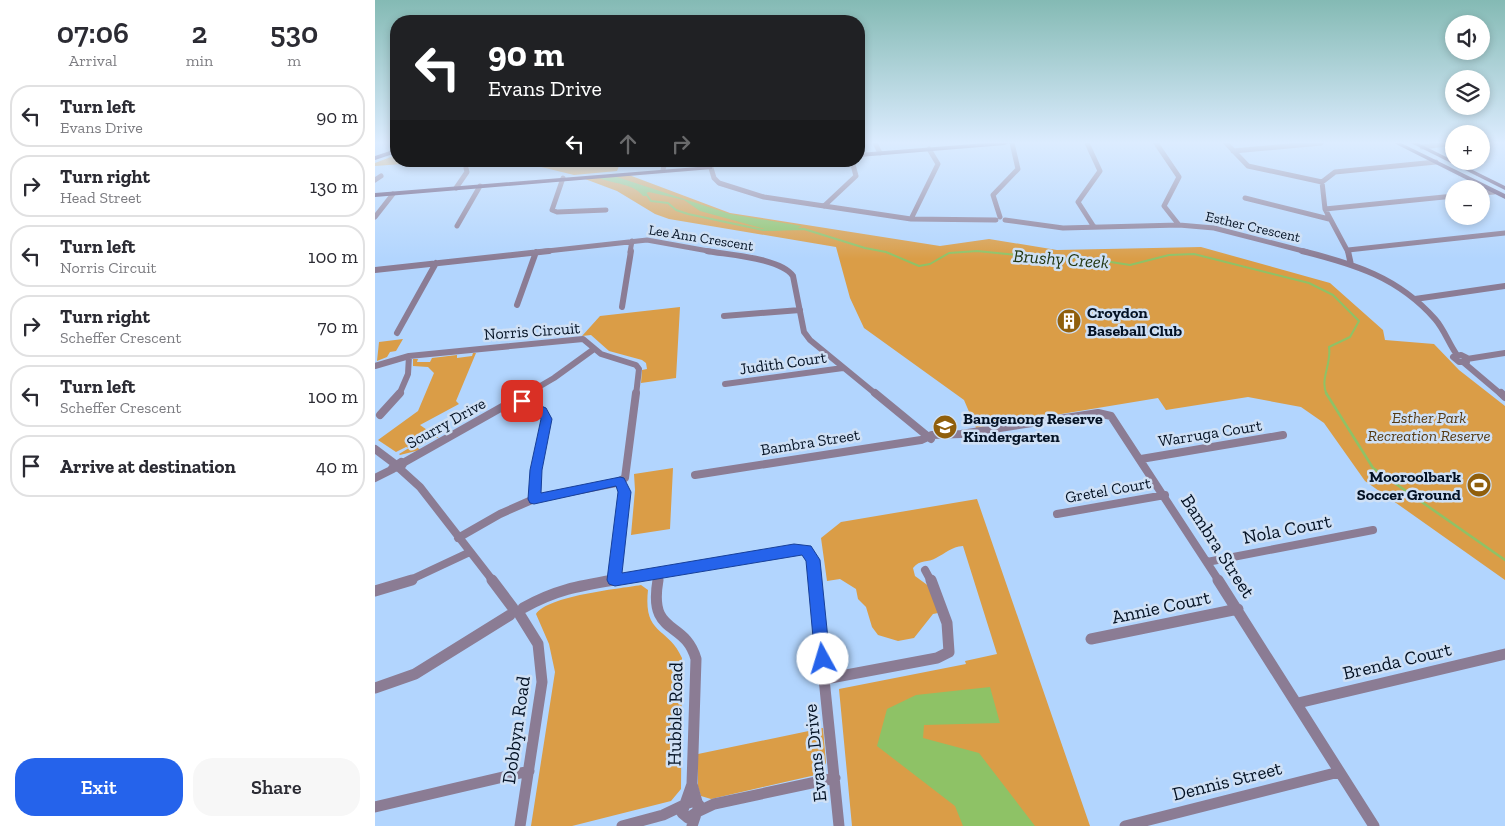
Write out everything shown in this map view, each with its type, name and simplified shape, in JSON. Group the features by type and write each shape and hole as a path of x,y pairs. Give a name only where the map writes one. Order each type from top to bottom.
{"main road":[{"path":"375,195 526,182"},
{"path":"1474,182 1505,197"},
{"path":"1492,182 1505,188"}],"street":[{"path":"456,188 460,182"},
{"path":"562,182 551,210 557,212 606,210"},
{"name":"Esther Crescent","path":"718,182 764,197 911,219 1000,219 1053,228 1179,225 1214,228 1371,272 1415,299 1437,321 1447,342 1457,355 1453,358 1465,361"},
{"path":"824,206 850,182"},
{"path":"911,219 929,182"},
{"path":"1000,219 993,195 1006,182"},
{"path":"1092,182 1078,200 1094,227"},
{"path":"1177,182 1164,206 1179,225"},
{"path":"1322,182 1325,209 1348,250 1351,265"},
{"path":"457,226 480,186"},
{"path":"1490,192 1495,192"},
{"path":"375,217 393,194"},
{"path":"1325,209 1445,197"},
{"path":"1245,198 1329,218"},
{"path":"1348,250 1505,233"},
{"name":"Lee Ann Crescent","path":"375,270 632,241 656,240 779,265 789,270 793,276 807,336 843,368 930,436"},
{"path":"622,307 632,241"},
{"path":"517,305 536,252"},
{"path":"397,333 436,263"},
{"path":"1415,299 1505,286"},
{"path":"724,316 800,310"},
{"name":"Norris Circuit","path":"375,366 409,356 583,339 589,342 595,350 634,364 639,369 627,474 620,481"},
{"name":"Scurry Drive","path":"375,478 554,378 595,350"},
{"path":"1465,361 1505,353"},
{"path":"380,414 395,400 405,385 409,371 409,356"},
{"path":"1465,361 1505,397"},
{"name":"Judith Court","path":"725,384 843,368"},
{"path":"519,398 545,415 547,424 536,470 537,498"},
{"name":"Bambra Street","path":"695,474 930,436 939,439 1103,413 1116,420 1141,458 1298,703 1374,826"},
{"name":"Warruga Court","path":"1141,458 1283,435"},
{"name":"Dobbyn Road","path":"375,449 420,487 533,632 542,662 540,704 520,826"},
{"path":"457,536 487,520 537,498 620,481 624,492 615,580"},
{"name":"Gretel Court","path":"1057,514 1165,495"},
{"name":"Nola Court","path":"1207,562 1373,530"},
{"path":"375,591 413,580 468,550"},
{"name":"Evans Drive","path":"375,688 415,674 517,611 553,592 794,550 806,550 813,560 839,826"},
{"path":"825,679 937,658 949,652 950,640 937,589 925,570"},
{"name":"Hubble Road","path":"659,573 656,609 666,625 691,641 696,659 691,813"},
{"name":"Annie Court","path":"1091,639 1238,609"},
{"name":"Brenda Court","path":"1298,703 1505,654"},
{"path":"375,807 529,771"},
{"name":"Dennis Street","path":"1125,826 1339,772"},
{"path":"623,826 663,816 691,813 714,804 835,778"}],"green space":[{"name":"Esther Park Recreation Reserve","path":"592,182 646,182 730,213 940,246 989,239 1057,250 1201,247 1330,283 1383,330 1385,340 1434,344 1459,370 1505,406 1505,580 1365,481 1324,423 1301,407 1248,397 1166,410 1158,398 976,428 964,400 864,328 850,298 836,247 669,219 655,214 617,191"},
{"path":"680,307 676,378 641,383 642,370 647,369 646,363 642,360 609,351 591,335 582,336 600,316"},
{"path":"403,339 396,351 390,352 387,357 377,361 379,342"},
{"path":"473,353 476,353 456,401 459,404 420,425 440,439 435,437 417,447 420,450 400,455 409,448 406,447 396,452 378,440 418,411 434,373 428,367 413,366 413,359 418,359 417,362 430,362 432,358 457,355 457,358 472,356"},
{"path":"673,468 670,529 631,535 635,490 634,474"},
{"path":"977,499 1090,826 852,826 839,689 966,664 965,661 997,654 963,546 952,549 933,559 918,563 913,568 915,576 930,587 938,613 933,614 914,638 898,641 878,635 872,627 866,607 858,599 856,589 840,579 827,581 821,538 841,522"},
{"path":"641,585 648,590 647,605 649,616 658,629 670,640 682,658 681,789 671,801 572,826 531,826 555,672 549,644 536,614 554,602 568,598"},
{"path":"823,728 826,763 820,774 711,799 701,796 698,787 698,754"}],"shaded area":[{"path":"611,182 631,182 730,214 802,226 796,229 772,231 700,211 684,200 649,192 646,193 646,196 643,196 628,186"},
{"path":"990,687 1000,723 924,725 923,738 979,753 1035,826 963,826 955,806 877,746 887,709 916,695"}],"waterway":[{"name":"Brushy Creek","path":"644,191 651,201 668,203 676,210 688,214 763,230 804,229 865,248 886,252 919,266 930,264 949,253 977,251 1017,255 1045,262 1079,257 1130,265 1169,255 1194,254 1309,283 1333,295 1359,321 1350,337 1329,347 1329,360 1324,384 1327,394"},
{"name":"Brushy Creek","path":"1327,394 1373,468 1505,560"}],"place":[{"name":"Croydon Baseball Club","path":"1069,321"},
{"name":"Bangenong Reserve Kindergarten","path":"945,427"},
{"name":"Mooroolbark Soccer Ground","path":"1479,485"}],"route":[{"path":"522,401 542,411 547,419 536,470 534,499 620,481 624,488 615,580 794,550 806,550 813,560 823,659"}]}
